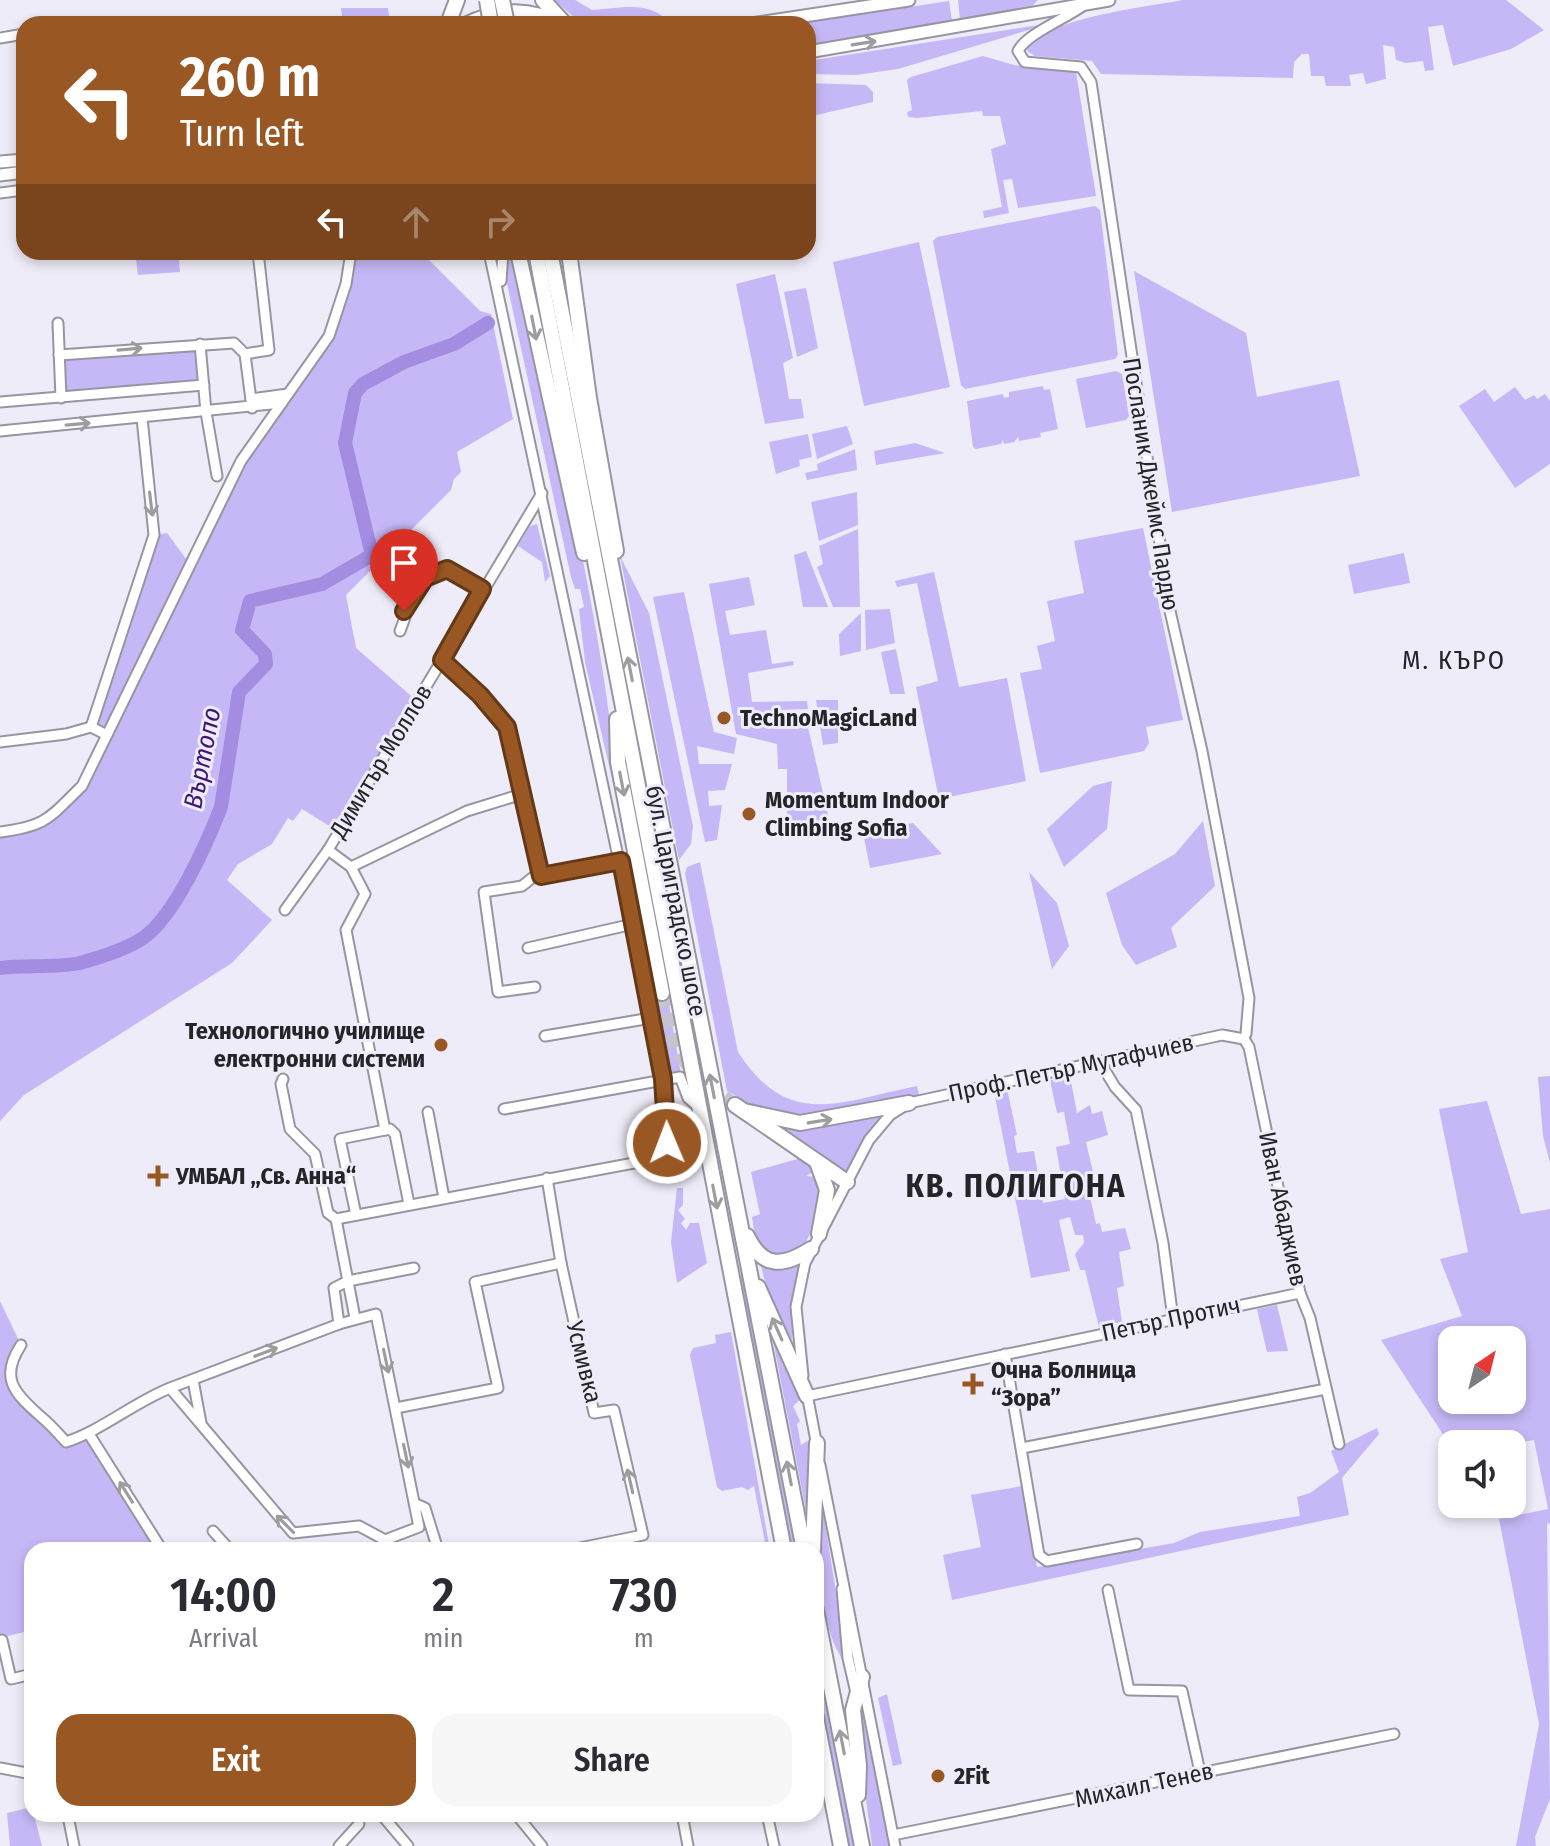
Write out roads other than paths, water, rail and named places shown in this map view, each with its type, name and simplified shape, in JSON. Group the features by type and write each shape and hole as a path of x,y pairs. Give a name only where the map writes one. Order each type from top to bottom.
{"highway":[{"path":"543,0 557,16"},
{"path":"520,260 565,481 582,546 602,603"},
{"name":"бул. Цариградско шосе","path":"538,260 618,607 802,1542"},
{"name":"бул. Цариградско шосе","path":"551,260 563,361 602,603 782,1542"},
{"path":"570,260 589,398 612,521 618,570 618,607"},
{"path":"617,679 618,762 662,993"},
{"path":"847,1182 739,1108 800,1123 909,1103"},
{"path":"812,1159 822,1171 827,1190 819,1234"},
{"path":"738,1218 755,1250 769,1262 787,1263 811,1249"},
{"path":"747,1262 807,1396"},
{"path":"813,1542 817,1443"},
{"path":"824,1651 862,1846"},
{"path":"857,1820 859,1766 853,1720 862,1677"},
{"path":"824,1758 841,1846"}],"main road":[{"path":"816,16 909,0"},
{"path":"1031,14 1043,0"},
{"path":"816,51 1031,14 1070,11 1109,0"},
{"path":"480,16 517,10 545,16"}],"street":[{"name":"Посланик Джеймс Пардю","path":"1070,11 1024,40 1018,51 1025,62 1081,67 1091,82 1170,611 1202,751 1249,998 1246,1034"},
{"path":"245,354 269,350 259,260"},
{"path":"0,832 35,827 46,821 82,786 241,461 329,336 346,284 350,260"},
{"name":"бул. Цариградско шосе","path":"491,260 621,861 667,1112 666,1157 547,1178"},
{"name":"бул. Цариградско шосе","path":"501,297 503,260"},
{"path":"58,323 61,398"},
{"path":"59,355 234,343 245,354 252,404"},
{"path":"200,344 206,412 217,476"},
{"path":"0,402 204,385"},
{"path":"0,431 206,412 285,399"},
{"path":"91,727 154,535 142,418"},
{"name":"Димитър Моллов","path":"409,1204 395,1134 388,1130 346,930 365,894 351,867 328,850 542,493"},
{"path":"400,631 412,594 425,578 447,569 482,589"},
{"path":"442,660 480,695 507,727 541,876"},
{"path":"0,742 66,734 91,727 107,735"},
{"path":"351,867 467,811 522,794"},
{"path":"285,910 328,850"},
{"path":"535,987 498,992 484,892 522,886 541,876 621,861"},
{"path":"528,948 633,924"},
{"path":"545,1036 651,1018"},
{"name":"Проф. Петър Мутафчиев","path":"909,1103 1222,1035 1233,1037"},
{"name":"Иван Абаджиев","path":"1233,1037 1244,1039 1249,1047 1300,1293 1310,1318 1339,1444"},
{"path":"1100,1062 1115,1087 1136,1110 1163,1243 1173,1319"},
{"path":"504,1109 682,1077 688,1098 697,1106"},
{"path":"283,1079 281,1084 290,1129 315,1154 328,1213 336,1219 355,1318"},
{"path":"895,1846 797,1342 796,1307 811,1249 847,1182 878,1127 909,1103"},
{"path":"428,1112 444,1198"},
{"path":"356,1215 340,1139 388,1130"},
{"path":"336,1219 547,1178"},
{"name":"Усмивка","path":"547,1178 561,1263 594,1413 614,1410 643,1535 609,1542"},
{"path":"396,1408 498,1388 475,1282 561,1263"},
{"path":"339,1324 334,1288 348,1281 414,1268"},
{"name":"Петър Протич","path":"807,1396 1300,1293"},
{"path":"21,1345 5,1357 1,1373 11,1394 37,1413 66,1442 89,1434 170,1388 355,1318 376,1314 416,1504 417,1529 385,1540 359,1526 293,1533 170,1388"},
{"path":"1005,1354 1039,1555 1047,1561 1137,1544"},
{"path":"193,1380 202,1426"},
{"path":"1022,1448 1326,1389"},
{"path":"89,1434 157,1542"},
{"path":"416,1504 423,1505 427,1511 436,1542"},
{"path":"213,1531 223,1542"},
{"path":"843,1579 843,1614 857,1697 872,1733"},
{"path":"1108,1590 1129,1690 1182,1691 1200,1772"},
{"path":"2,1640 11,1679 24,1676"},
{"name":"Михаил Тенев","path":"893,1835 1394,1734"},
{"path":"0,1768 24,1772"},
{"path":"69,1822 74,1846"},
{"path":"388,1822 408,1846"},
{"path":"522,1822 542,1846"},
{"path":"684,1822 688,1846"},
{"path":"769,1822 774,1846"},
{"path":"339,1846 359,1824"}],"waterway":[{"name":"Въртопо","path":"0,968 70,965 104,956 143,938 167,913 199,858 221,807 239,692 266,664 265,654 242,630 250,601 322,584 372,555 345,443 355,393 363,384 404,362 454,344 488,323"}],"tunnel":[{"path":"662,993 671,1032 684,1059 703,1081 735,1105"}],"place":[{"name":"TechnoMagicLand","path":"724,718"},
{"name":"Momentum Indoor Climbing Sofia","path":"749,814"},
{"name":"Технологично училище електронни системи","path":"441,1045"},
{"name":"УМБАЛ „Св. Анна“","path":"158,1176"},
{"name":"Очна Болница “Зора”","path":"973,1384"},
{"name":"2Fit","path":"938,1776"}],"district":[{"name":"М. КЪРО","path":"1454,660"},
{"name":"КВ. ПОЛИГОНА","path":"1016,1186"}]}
